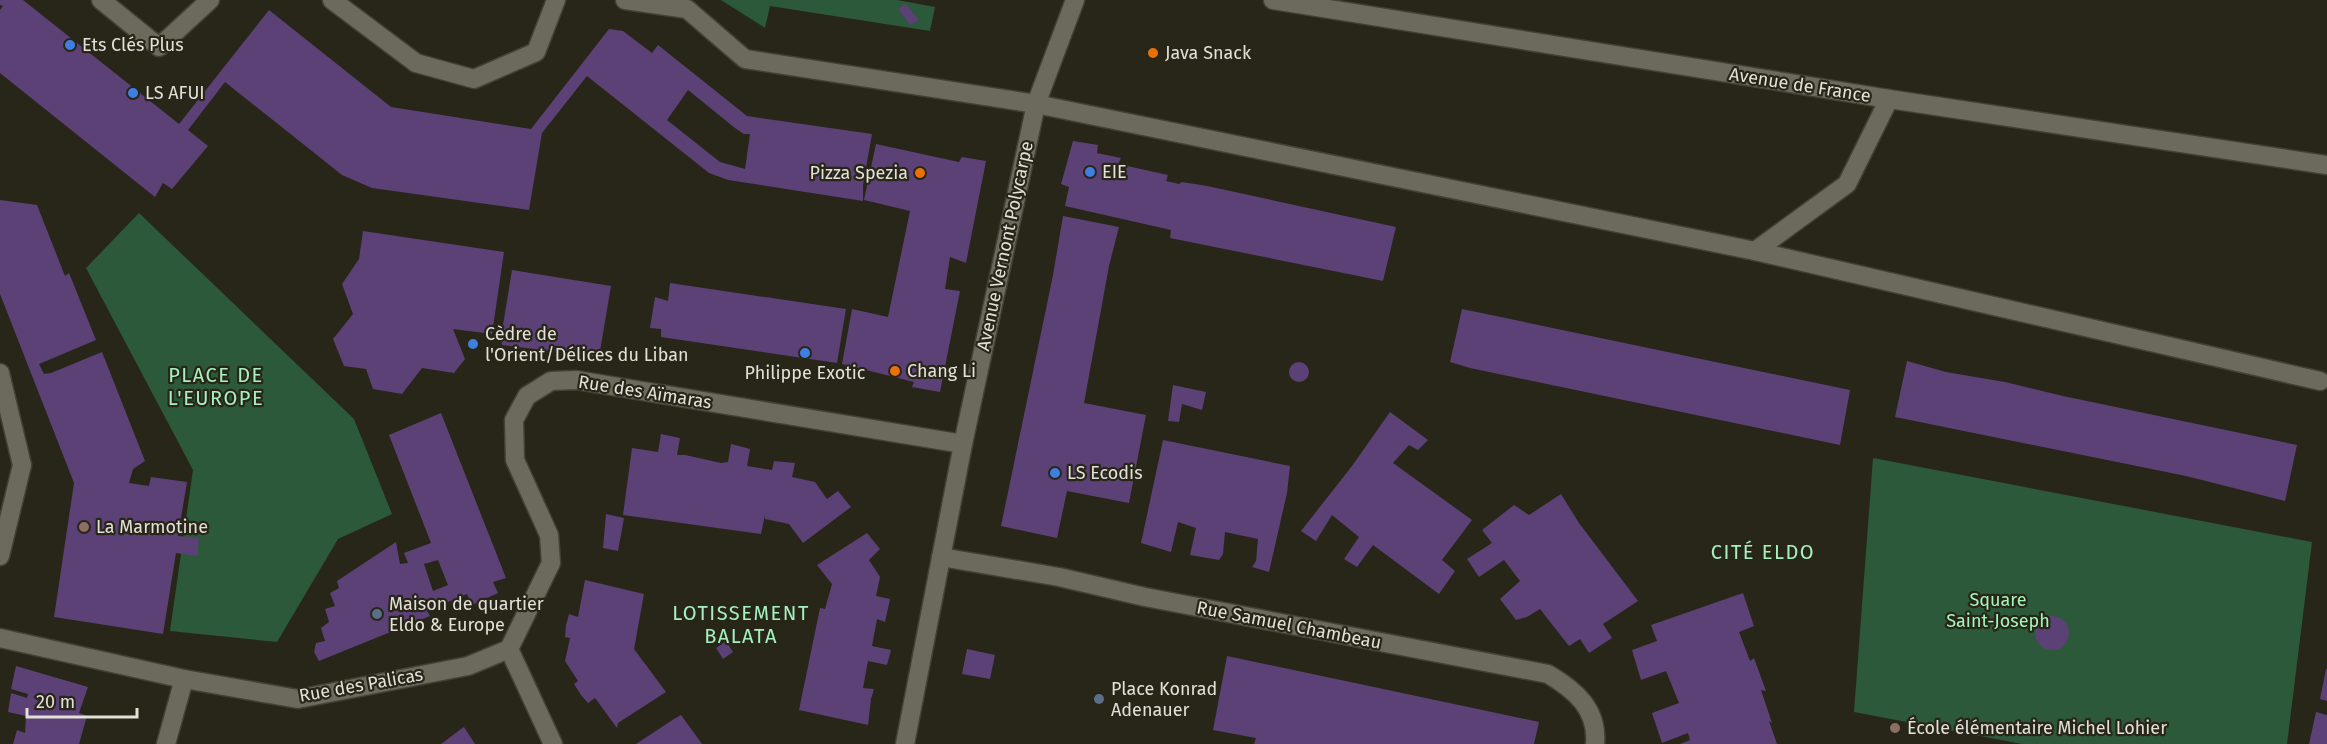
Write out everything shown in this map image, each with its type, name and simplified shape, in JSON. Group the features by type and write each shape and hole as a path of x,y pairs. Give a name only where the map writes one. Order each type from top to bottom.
{"street":[{"path":"101,0 159,47 210,0"},
{"path":"332,0 416,63 474,79 536,52 556,0"},
{"path":"625,0 687,9 745,59 1036,104 1755,251 2320,381"},
{"name":"Avenue Vernont Polycarpe","path":"905,744 963,444 1036,104 1075,0"},
{"name":"Avenue de France","path":"1273,0 1889,99 2327,165"},
{"path":"1755,251 1847,184 1889,99"},
{"path":"0,374 22,465 0,556"},
{"name":"Rue des Aïmaras","path":"509,649 551,562 549,536 515,460 514,420 527,396 551,381 576,380 963,444"},
{"name":"Rue Samuel Chambeau","path":"940,557 1059,577 1144,597 1548,674 1571,688 1584,701 1592,717 1595,744"},
{"name":"Rue des Palicas","path":"0,638 184,679 298,699 468,666 509,649"},
{"path":"509,649 553,744"},
{"path":"166,744 184,679"}],"green space":[{"path":"721,0 897,0 935,7 930,31 770,6 765,28"},
{"path":"139,213 354,419 392,514 338,539 277,642 170,631 193,470 86,268"},
{"name":"Square Saint-Joseph","path":"1873,458 2312,542 2287,744 2022,744 1854,712"}],"building":[{"path":"0,0 23,0 179,124 269,10 391,107 531,129 609,29 623,31 652,53 658,45 747,116 872,134 863,185 863,201 728,180 709,173 587,76 542,133 529,210 372,188 342,175 225,82 188,130 208,146 172,189 163,183 155,197 0,73 0,10 3,6 0,5","holes":["688,90 744,134 750,134 745,169 720,162 667,120"]},
{"path":"906,4 919,20 910,25 898,9"},
{"path":"1073,141 1098,145 1097,153 1121,158 1118,164 1168,175 1166,181 1207,186 1396,227 1383,281 1170,238 1171,230 1065,206 1069,187 1061,184"},
{"path":"876,144 959,162 962,157 986,161 966,263 950,257 945,289 960,291 940,392 912,387 914,382 842,364 852,309 888,317 910,211 864,200"},
{"path":"0,200 37,205 65,276 69,273 96,340 39,364 44,374 102,352 145,461 133,469 129,483 149,486 151,477 187,482 178,536 199,538 197,556 176,553 163,634 54,617 74,483 0,294"},
{"path":"1063,216 1119,227 1109,266 1084,403 1146,415 1129,503 1067,491 1057,538 1001,526"},
{"path":"363,231 504,252 492,334 453,329 465,359 454,373 422,368 402,394 373,389 366,369 344,366 333,339 353,314 342,284 359,259"},
{"path":"512,270 611,286 599,357 502,345 501,337"},
{"path":"670,283 846,309 837,363 661,337 661,329 650,328 655,297 668,301"},
{"path":"1462,309 1850,390 1840,445 1450,362"},
{"path":"1907,361 1946,372 2005,382 2297,445 2285,501 2186,476 1895,417"},
{"path":"1299,362 1306,365 1309,372 1306,379 1299,382 1292,379 1289,372 1292,365"},
{"path":"1173,385 1206,392 1202,410 1182,404 1179,422 1168,421"},
{"path":"1390,412 1428,440 1418,450 1409,445 1393,463 1472,520 1442,560 1455,571 1439,594 1373,545 1357,567 1344,559 1359,537 1332,515 1316,541 1301,531 1352,466"},
{"path":"441,413 506,578 493,582 498,593 472,605 467,594 427,611 430,616 319,661 314,652 316,643 325,641 321,628 329,622 325,609 335,606 330,593 339,588 337,581 396,542 400,564 408,563 404,553 431,543 389,435","holes":["438,560 448,585 433,591 424,564"]},
{"path":"661,434 680,438 677,455 721,463 728,462 731,444 750,449 747,466 772,470 774,461 795,463 792,477 815,482 827,499 838,491 851,507 803,543 789,524 765,519 765,515 761,534 623,515 632,448 658,452"},
{"path":"1163,440 1290,466 1287,493 1269,572 1252,567 1256,561 1258,539 1225,532 1223,554 1219,560 1190,555 1196,528 1178,522 1171,552 1141,543"},
{"path":"1561,494 1579,523 1638,601 1603,624 1612,638 1589,653 1580,639 1569,646 1540,609 1527,617 1516,620 1500,599 1520,581 1504,560 1479,577 1467,559 1492,543 1482,530 1514,505 1529,515"},
{"path":"606,514 624,518 618,551 603,548"},
{"path":"867,533 880,549 869,560 880,577 876,596 890,599 885,622 877,619 872,646 891,650 887,665 868,661 863,688 874,689 868,725 799,710 820,608 825,609 832,584 817,565"},
{"path":"585,580 644,594 634,649 666,692 618,723 617,728 595,698 588,703 581,695 574,684 578,681 565,661 570,638 565,637 566,625 569,614 578,617"},
{"path":"1743,593 1754,626 1739,632 1750,661 1754,658 1766,691 1761,690 1777,744 1680,744 1690,740 1688,733 1662,743 1652,713 1679,703 1666,671 1641,680 1632,650 1657,641 1651,625"},
{"path":"2052,616 2064,621 2069,633 2064,645 2052,650 2040,645 2035,633 2040,621"},
{"path":"726,641 733,652 723,659 716,648"},
{"path":"967,649 995,655 990,679 962,674"},
{"path":"1227,656 1539,722 1534,744 1254,744 1256,738 1213,730"},
{"path":"16,666 88,687 79,713 87,716 79,744 13,744 17,730 25,733 26,716 8,712 11,693 27,698 28,694 11,689"},
{"path":"2327,669 2327,701 2320,699"},
{"path":"2316,712 2327,715 2327,744 2309,744"},
{"path":"681,715 702,744 636,744 674,719"},
{"path":"464,727 475,744 441,744 461,729"}],"place":[{"name":"Ets Clés Plus","path":"70,45"},
{"name":"Java Snack","path":"1153,53"},
{"name":"LS AFUI","path":"133,93"},
{"name":"EIE","path":"1090,172"},
{"name":"Pizza Spezia","path":"920,173"},
{"name":"Cèdre de l'Orient/Délices du Liban","path":"473,344"},
{"name":"Philippe Exotic","path":"805,353"},
{"name":"Chang Li","path":"895,371"},
{"name":"LS Ecodis","path":"1055,473"},
{"name":"La Marmotine","path":"84,527"},
{"name":"Maison de quartier Eldo & Europe","path":"377,614"},
{"name":"Place Konrad Adenauer","path":"1099,699"},
{"name":"École élémentaire Michel Lohier","path":"1895,728"}],"district":[{"name":"PLACE DE L'EUROPE","path":"216,386"},
{"name":"CITÉ ELDO","path":"1763,552"},
{"name":"LOTISSEMENT BALATA","path":"741,624"}]}
